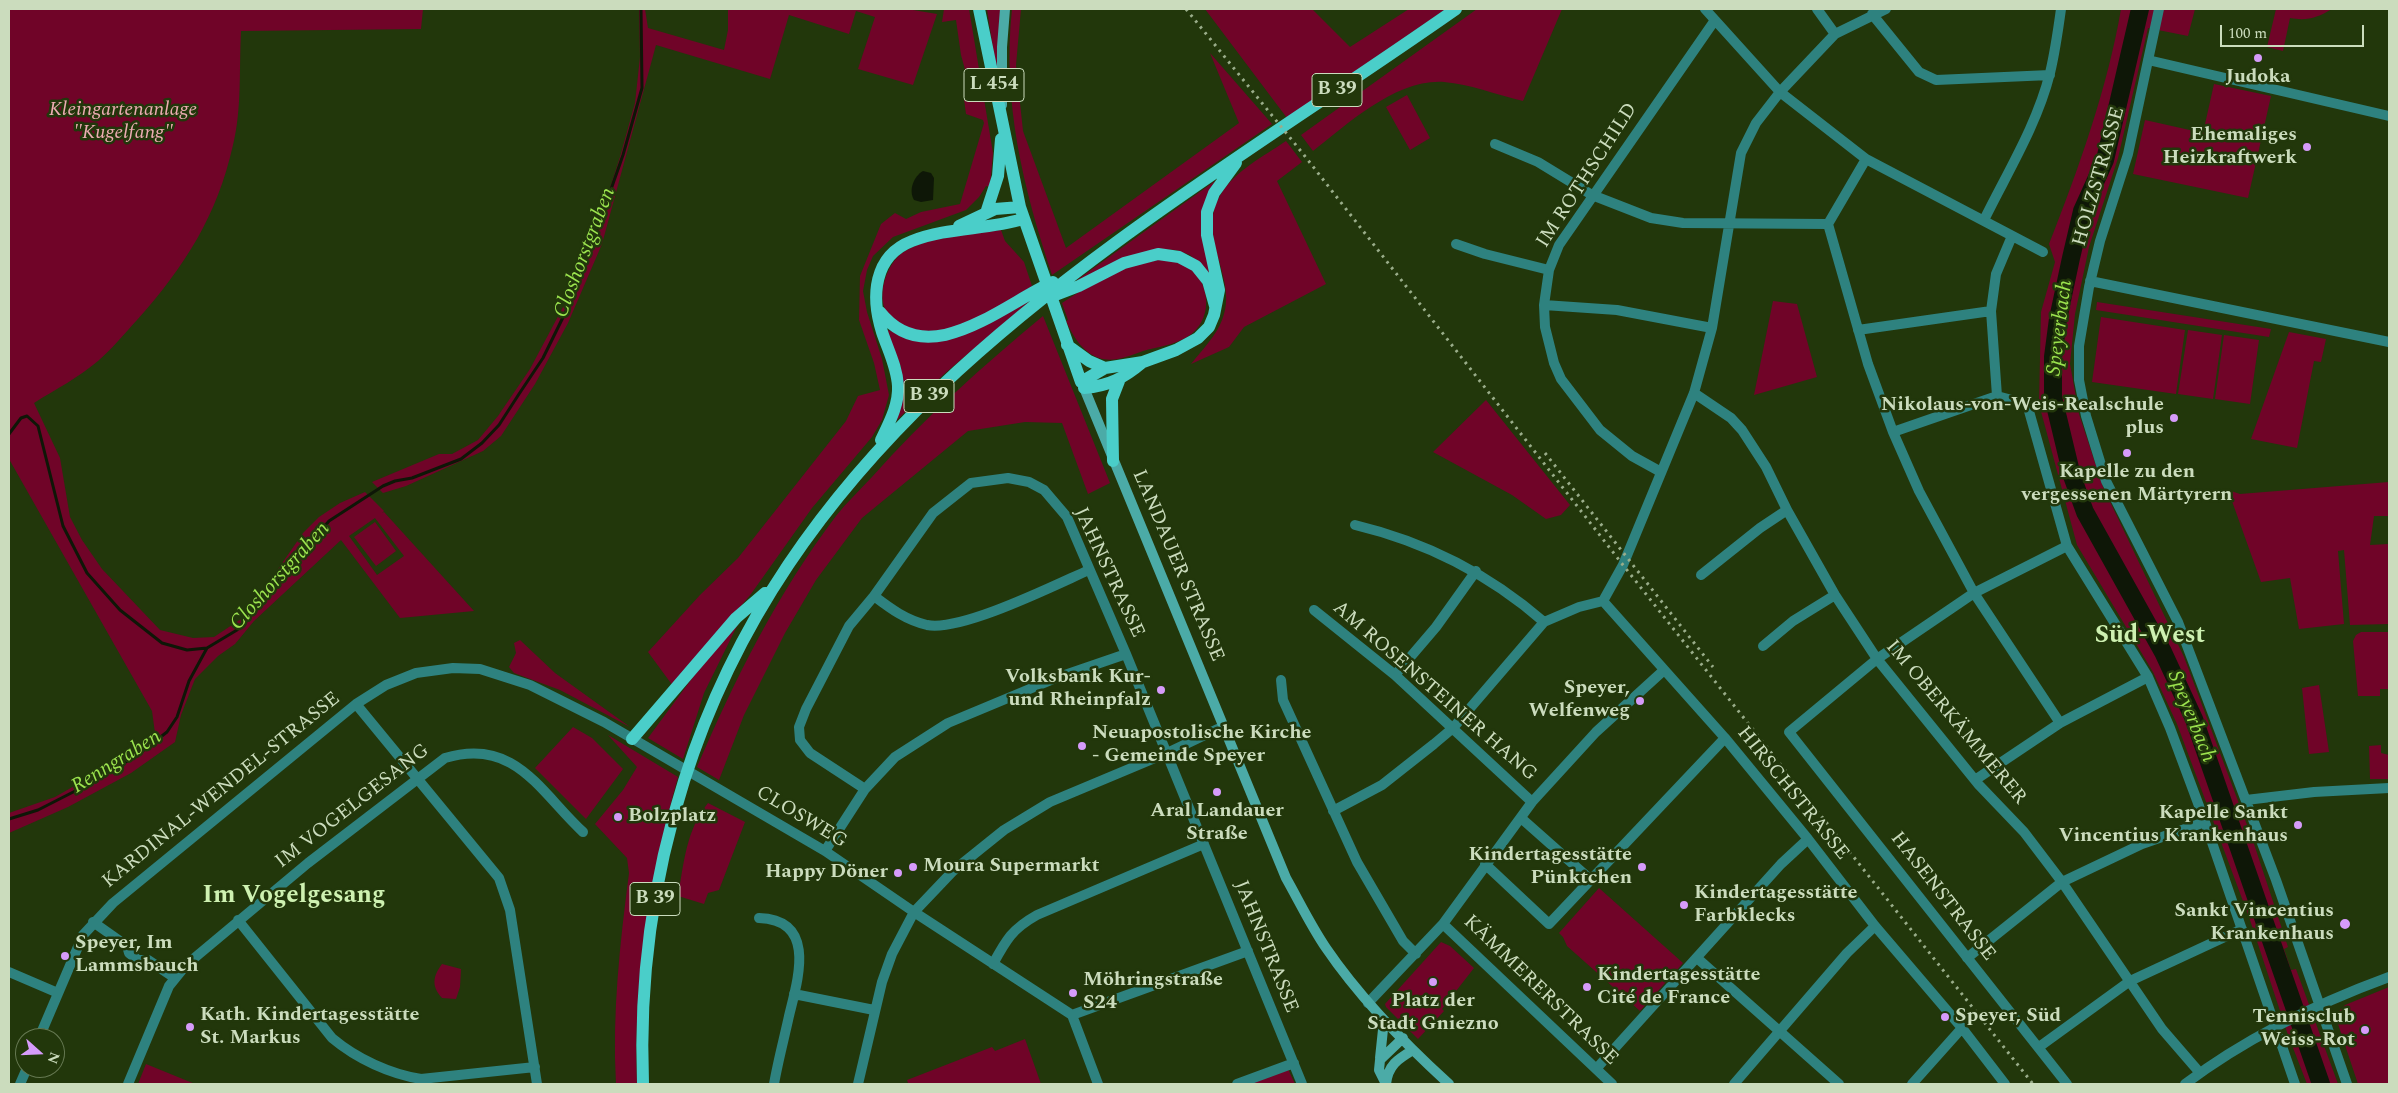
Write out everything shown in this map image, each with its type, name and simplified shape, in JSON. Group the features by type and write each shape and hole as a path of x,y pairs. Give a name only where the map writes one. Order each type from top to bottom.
{"main road":[{"name":"LANDAUER STRASSE","path":"979,9 1002,126 1022,213 1060,325 1113,461 1224,726 1251,798 1286,878 1325,947 1368,1003 1449,1084"},
{"path":"986,214 998,176 1002,126 1002,47 1005,9"},
{"name":"B 39","path":"643,1084 646,972 655,897 668,835 689,764 716,692 748,628 772,587 819,518 875,451 953,374 1080,270 1244,153 1456,9"},
{"path":"1083,385 1105,368 1144,362 1176,350 1198,338 1209,327 1220,290 1207,235 1207,212 1214,193 1244,153"},
{"path":"875,451 896,406 899,388 897,374 882,330 876,299 877,280 880,270 891,254 910,241 951,229 995,209 1022,213"},
{"path":"951,229 1003,225 1022,213"},
{"path":"1042,301 1079,286 1124,263 1158,254 1179,257 1196,266 1208,282 1216,308"},
{"path":"878,310 889,324 907,334 921,337 946,335 981,321 1033,291 1080,270"},
{"path":"1067,344 1090,362 1105,368"},
{"path":"1083,385 1100,387 1119,381 1144,362"},
{"path":"1113,461 1112,399 1119,381"},
{"path":"632,739 736,618 772,587"},
{"path":"1384,1020 1379,1070 1386,1084 1392,1064 1413,1050"},
{"path":"1380,1060 1403,1038"}],"street":[{"path":"1705,9 1780,92 1866,159 2043,252"},
{"path":"1817,9 1835,34"},
{"path":"1333,811 1382,785 1452,728 1544,622 1579,607 1603,602 1623,565 1694,393 1712,328 1730,224 1735,178 1741,153 1756,123 1780,92 1835,34 1872,14 1886,9"},
{"path":"1984,220 2036,114 2050,75 2061,9"},
{"name":"HOLZSTRASSE","path":"2160,9 2128,154 2100,241 2090,281 2079,355 2079,380 2091,437 2106,481 2178,622 2246,800 2321,1006 2347,1084"},
{"path":"1872,14 1918,72 1936,80 2050,75"},
{"name":"IM ROTHSCHILD","path":"1661,472 1632,456 1600,430 1561,379 1549,347 1544,305 1549,270 1559,245 1715,20"},
{"path":"2148,60 2389,116"},
{"path":"1495,144 1538,162 1592,195 1651,218 1682,223 1828,224"},
{"path":"1866,159 1828,224 1868,364 1893,432 1919,491 1974,593 2060,723"},
{"path":"1996,396 1991,311 1996,274 2012,236"},
{"path":"1456,244 1485,254 1549,270"},
{"path":"2090,281 2389,342"},
{"path":"1544,305 1617,310 1712,328"},
{"path":"1858,330 1991,311"},
{"name":"IM OBERKÄMMERER","path":"1694,393 1731,418 1742,430 1766,467 1786,510 1835,596 1877,660 1975,780 2024,832 2062,882 2162,1028 2200,1073"},
{"path":"1893,432 1996,396 2027,404 2067,546 2148,678 2170,728 2205,822 2295,1084"},
{"name":"JAHNSTRASSE","path":"865,789 810,753 800,740 800,727 849,626 874,596 933,513 971,484 1008,478 1029,482 1044,490 1067,517 1126,654 1302,1084"},
{"path":"1701,575 1786,510"},
{"path":"1355,525 1421,546 1476,571 1516,598 1544,622"},
{"path":"1877,660 1974,593 2067,546"},
{"path":"874,596 897,614 928,625 952,625 1025,598 1089,570"},
{"path":"1395,675 1436,627 1476,571"},
{"path":"1762,646 1793,621 1835,596"},
{"name":"HIRSCHSTRASSE","path":"1603,602 1725,738 1808,839 1875,926 1962,1028 2005,1084"},
{"name":"AM ROSENSTEINER HANG","path":"1314,610 1395,675 1532,802"},
{"path":"825,851 865,789 895,757 948,723 1056,678 1126,654"},
{"name":"HASENSTRASSE","path":"1877,660 1789,732 2067,1084"},
{"name":"KARDINAL-WENDEL-STRASSE","path":"43,1028 72,956 92,922 113,902 356,704 403,677 433,669 480,668 500,674"},
{"path":"1368,1003 1443,924 1532,802 1596,732 1663,671"},
{"name":"CLOSWEG","path":"500,674 550,694 632,739 825,851 914,912 1072,1015"},
{"path":"1975,780 2060,723 2148,678"},
{"path":"1281,680 1283,700 1358,862 1404,941 1416,954"},
{"path":"356,704 418,777 498,878 510,910 537,1084"},
{"path":"858,1084 874,1010 888,963 914,912 953,872 1004,830 1050,802 1167,753 1224,726"},
{"path":"1485,864 1550,924 1725,738"},
{"name":"IM VOGELGESANG","path":"128,1084 174,978 204,948 238,920 418,777 445,758 463,752 488,754 516,764 534,779 583,832"},
{"path":"2246,800 2314,792 2389,788"},
{"path":"1521,818 1590,880"},
{"path":"1967,958 2062,882 2142,844 2205,822"},
{"path":"1596,1069 1781,864 1808,839"},
{"path":"993,964 1005,942 1019,925 1037,915 1204,844"},
{"path":"759,918 778,921 787,927 795,936 800,964 774,1084"},
{"path":"238,920 332,1038 350,1053 405,1076 421,1079 535,1067"},
{"path":"92,922 127,946 129,953 138,960 148,960 174,978"},
{"name":"KÄMMERERSTRASSE","path":"1443,924 1612,1084"},
{"path":"1734,1084 1847,953 1875,926"},
{"path":"2039,1047 2130,981 2242,929"},
{"path":"1098,1084 1072,1015 1248,951"},
{"path":"1697,958 1839,1084"},
{"path":"9,972 58,993"},
{"path":"2185,1084 2200,1073 2289,1020 2348,992 2389,977"},
{"path":"794,994 874,1010"},
{"path":"1912,1084 1962,1028"},
{"path":"1238,1084 1294,1063"}],"green space":[{"name":"Kleingartenanlage \"Kugelfang\"","path":"9,9 423,9 421,29 241,31 239,103 236,131 218,195 197,239 170,280 108,352 83,373 34,403 60,458 70,517 82,540 102,569 160,630 193,638 214,637 241,619 258,598 303,533 319,517 340,503 365,492 384,511 382,513 384,512 474,611 400,618 341,540 254,621 235,644 218,656 195,679 181,715 175,742 131,773 68,807 9,833 9,813 55,797 111,765 155,733 152,711 9,459","holes":["375,518 404,556 377,575 349,536"]},
{"path":"639,9 645,9 648,28 724,50 728,30 728,9 907,9 937,14 913,85 858,69 875,17 856,11 849,34 789,15 770,79 656,45 602,244 568,323 535,384 501,436 483,451 406,486 383,493 372,482 439,454 452,454 478,440 498,416 530,369 571,292 597,228 635,103 640,57"},
{"path":"944,9 969,9 993,153 990,187 986,186 979,197 966,210 893,237 873,256 867,270 863,291 867,312 882,359 889,395 882,420 872,437 812,508 751,594 673,686 648,652 700,595 738,558 846,421 858,396 880,390 874,363 859,320 860,276 881,224 895,213 906,219 921,212 960,204 984,123 983,120 966,114 964,99 969,84 961,55 956,20 942,22"},
{"path":"987,9 1002,9 999,67 996,68"},
{"path":"1012,9 1021,9 1016,65 1023,131 1066,248 1239,123 1210,53 1272,124 1052,275 1032,209 1017,144 1010,77"},
{"path":"1205,9 1312,9 1350,47 1409,9 1446,9 1287,118"},
{"path":"1477,9 1562,9 1523,101 1464,85 1444,82 1426,83 1391,95 1374,105 1313,151 1301,135"},
{"path":"2121,9 2195,9 2188,36 2148,28 2118,158 2089,247 2075,314 2070,364 2079,414 2103,487 2184,657 2253,841 2288,947 2284,949 2291,970 2296,969 2338,1084 2307,1084 2288,1035 2250,920 2177,724 2153,672 2077,545 2039,404 2041,312 2055,262 2049,244 2091,128 2108,68"},
{"path":"2276,9 2332,9 2312,18 2290,18 2283,51 2267,47"},
{"path":"2214,84 2271,96 2248,198 2133,174 2145,120 2203,133"},
{"path":"1407,95 1430,138 1410,150 1386,107"},
{"path":"1286,141 1302,162 1277,181 1326,284 1244,327 1229,347 1191,364 1216,332 1226,305 1226,289 1214,242 1212,226 1214,210 1221,194 1234,178 1250,164"},
{"path":"1215,181 1211,188 1214,280 1190,255 1176,250 1158,249 1078,282 1077,280"},
{"path":"1001,230 1005,241 1024,262 1032,286 975,320 937,332 924,332 905,327 889,315 883,300 884,282 887,273 902,253 912,247 937,239"},
{"path":"1166,258 1188,266 1202,282 1206,302 1205,312 1202,322 1195,330 1177,342 1110,360 1099,358 1083,348 1066,321 1068,320 1062,303 1085,288 1128,267"},
{"path":"1031,300 943,375 896,421 901,367 887,332 889,330 905,338 917,341"},
{"path":"1773,301 1797,304 1817,377 1754,395"},
{"path":"2097,302 2271,329 2269,337 2096,310"},
{"path":"1043,316 1110,483 1088,494 1062,423 1025,422 968,431 862,518 816,580 785,633 744,715 719,780 697,767 727,701 776,606 836,516 933,413 976,373"},
{"path":"2101,317 2185,330 2176,394 2092,382"},
{"path":"2188,330 2222,335 2213,399 2178,394"},
{"path":"2289,332 2326,339 2321,362 2314,361 2297,448 2251,439"},
{"path":"2224,335 2259,340 2250,404 2215,399"},
{"path":"1486,400 1570,505 1561,515 1546,519 1512,495 1433,452"},
{"path":"2389,482 2389,516 2374,516 2370,545 2389,544 2389,624 2350,625 2344,550 2338,551 2344,624 2299,629 2290,578 2261,582 2228,490 2240,494"},
{"path":"375,522 396,551 376,566 354,537"},
{"path":"739,622 704,693 683,759 648,738 696,673"},
{"path":"2361,632 2389,632 2389,689 2380,689 2380,696 2358,696 2353,641 2356,635"},
{"path":"520,640 555,673 630,727 560,690 514,673 509,667 516,653 514,643"},
{"path":"2319,685 2329,752 2309,754 2302,688"},
{"path":"573,727 592,738 623,769 586,819 535,768"},
{"path":"608,735 678,777 659,852 646,929 638,1006 637,1084 616,1084 616,1004 629,873 627,858 595,824 623,790 637,767"},
{"path":"2381,745 2381,753 2389,755 2389,779 2370,779 2369,746"},
{"path":"708,803 745,822 719,890 708,893 704,904 678,896 690,836"},
{"path":"1599,888 1683,963 1640,1011 1567,946 1559,933"},
{"name":"Platz der Stadt Gniezno","path":"1441,942 1450,946 1474,968 1442,1009 1444,1011 1418,1039 1385,1004"},
{"path":"442,964 461,969 460,987 456,999 442,998 436,989 434,981"},
{"name":"Tennisclub Weiss-Rot","path":"2389,987 2389,1084 2358,1084 2338,1024 2338,1012 2345,1005"},
{"path":"1025,1039 1041,1084 903,1084 908,1083 907,1080 992,1047 995,1051"},
{"path":"146,1064 195,1084 138,1084"},
{"path":"1288,1069 1295,1084 1245,1084"}],"shaded area":[{"path":"923,171 931,173 934,178 933,200 921,202 914,200 912,188 915,180"}],"waterway":[{"name":"Closhorstgraben","path":"9,434 21,418 27,416 38,426 63,526 87,573 120,610 162,643 187,650 207,648 237,630 329,521 383,486 395,481 412,478 461,459 482,443 499,425 543,358 574,295 623,155 642,88 641,9"},
{"name":"Speyerbach","path":"2140,9 2105,160 2082,211 2071,258 2058,319 2053,357 2053,397 2072,476 2085,512 2163,652 2194,719 2321,1084"},
{"name":"Renngraben","path":"9,819 38,810 85,786 136,756 167,732 177,717 189,681 207,648"}],"railway":[{"path":"1186,9 1304,155 1623,565 2033,1084"},
{"path":"1545,453 1713,667"}],"place":[{"name":"Judoka","path":"2258,58"},
{"name":"Ehemaliges Heizkraftwerk","path":"2307,147"},
{"name":"Nikolaus-von-Weis-Realschule plus","path":"2174,418"},
{"name":"Kapelle zu den vergessenen Märtyrern","path":"2127,453"},
{"name":"Volksbank Kur- und Rheinpfalz","path":"1161,690"},
{"name":"Speyer, Welfenweg","path":"1640,701"},
{"name":"Neuapostolische Kirche - Gemeinde Speyer","path":"1082,746"},
{"name":"Aral Landauer Straße","path":"1217,792"},
{"name":"Bolzplatz","path":"618,817"},
{"name":"Kapelle Sankt Vincentius Krankenhaus","path":"2298,825"},
{"name":"Moura Supermarkt","path":"913,867"},
{"name":"Kindertagesstätte Pünktchen","path":"1642,867"},
{"name":"Happy Döner","path":"898,873"},
{"name":"Kindertagesstätte Farbklecks","path":"1684,905"},
{"name":"Sankt Vincentius Krankenhaus","path":"2345,924"},
{"name":"Speyer, Im Lammsbauch","path":"65,956"},
{"name":"Platz der Stadt Gniezno","path":"1433,982"},
{"name":"Kindertagesstätte Cité de France","path":"1587,987"},
{"name":"Möhringstraße S24","path":"1073,993"},
{"name":"Speyer, Süd","path":"1945,1017"},
{"name":"Kath. Kindertagesstätte St. Markus","path":"190,1027"},
{"name":"Tennisclub Weiss-Rot","path":"2365,1030"}],"district":[{"name":"Süd-West","path":"2150,637"},
{"name":"Im Vogelgesang","path":"294,897"}]}
